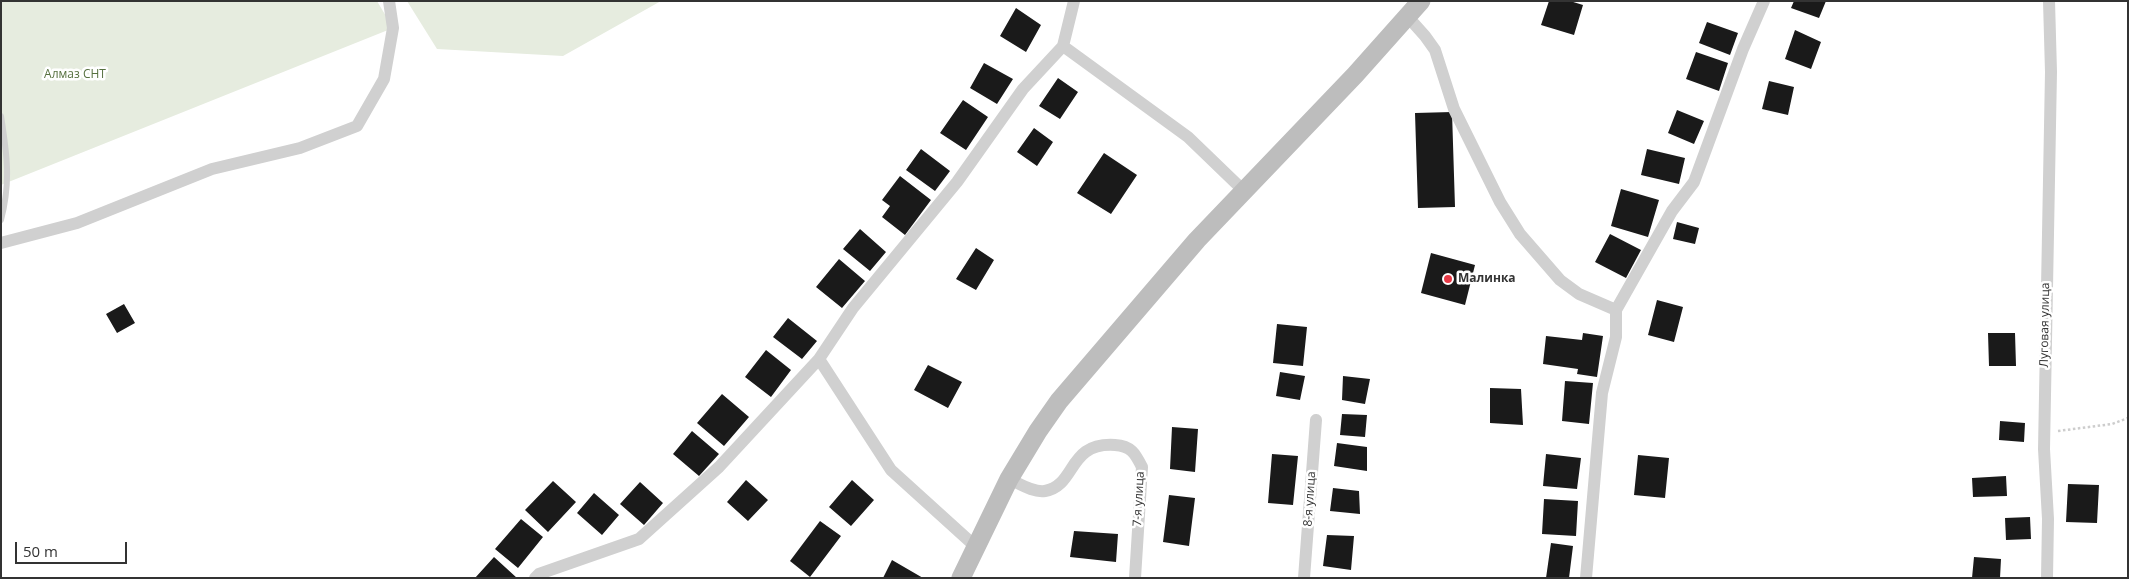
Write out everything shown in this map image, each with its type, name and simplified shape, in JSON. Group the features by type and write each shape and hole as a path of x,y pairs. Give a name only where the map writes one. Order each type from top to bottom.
{"street":[{"path":"1,243 76,223 212,169 300,148 357,126 384,80 393,28 389,1"},
{"path":"535,578 538,574 639,539 719,467 819,359 854,308 957,182 1023,89 1063,46 1074,1"},
{"path":"961,578 1009,479 1059,401 1196,240 1408,17 1421,1"},
{"path":"1586,578 1602,393 1616,337 1616,310 1672,211 1694,182 1743,49 1764,1"},
{"name":"Луговая улица","path":"2047,578 2048,519 2044,434 2051,72 2049,1"},
{"path":"1408,17 1435,50 1454,108 1500,202 1520,234 1560,280 1579,294 1616,310"},
{"path":"1063,46 1188,137 1244,191"},
{"path":"819,359 891,470 976,547"},
{"name":"8-я улица","path":"1304,578 1316,420"},
{"name":"7-я улица","path":"1009,479 1038,492 1047,491 1056,487 1084,452 1096,445 1124,445 1134,451 1142,467 1135,578"}],"lane":[{"path":"1,116 7,160 8,196 1,220"}],"path":[{"path":"2044,434 2112,424 2128,418"}],"green space":[{"name":"Алмаз СНТ","path":"1,1 377,1 393,28 1,185"},
{"path":"407,1 661,1 563,56 437,49"}],"building":[{"path":"1549,1 1570,1 1583,5 1574,35 1541,25"},
{"path":"1794,1 1826,1 1819,18 1791,8"},
{"path":"1016,8 1041,25 1026,52 1000,36"},
{"path":"1707,22 1738,33 1730,55 1699,43"},
{"path":"1795,30 1821,42 1811,69 1785,59"},
{"path":"1696,52 1728,63 1719,91 1686,79"},
{"path":"984,63 1013,79 997,104 970,88"},
{"path":"1058,78 1078,92 1060,119 1039,106"},
{"path":"1769,81 1794,87 1788,115 1762,109"},
{"path":"963,100 988,117 966,150 940,133"},
{"path":"1677,110 1704,121 1694,144 1668,133"},
{"path":"1452,112 1455,207 1418,208 1415,113"},
{"path":"1034,128 1053,142 1037,166 1017,152"},
{"path":"921,149 950,171 935,191 906,170"},
{"path":"1647,149 1685,158 1679,184 1641,175"},
{"path":"1104,153 1137,175 1111,214 1077,193"},
{"path":"900,176 931,200 905,235 882,217 890,206 882,200"},
{"path":"1621,189 1659,200 1648,237 1611,226"},
{"path":"1677,222 1699,228 1695,244 1673,239"},
{"path":"860,229 886,252 870,271 843,249"},
{"path":"1610,234 1641,250 1626,278 1595,262"},
{"path":"976,248 994,260 976,290 956,279"},
{"name":"Малинка","path":"1431,253 1475,265 1465,305 1421,293"},
{"path":"839,259 865,281 842,308 816,287"},
{"path":"1657,300 1683,307 1674,342 1648,335"},
{"path":"124,304 135,323 117,333 106,314"},
{"path":"788,318 817,341 802,359 773,337"},
{"path":"1277,324 1307,327 1303,366 1273,363"},
{"path":"1583,333 1603,336 1597,377 1577,374 1578,369 1543,364 1546,336 1582,340"},
{"path":"1988,333 2015,333 2016,366 1989,366"},
{"path":"766,350 791,370 771,397 745,377"},
{"path":"928,365 962,382 948,408 914,390"},
{"path":"1280,372 1305,376 1300,400 1276,396"},
{"path":"1343,376 1370,379 1365,404 1342,400"},
{"path":"1565,381 1593,383 1589,424 1562,421"},
{"path":"1490,388 1521,389 1523,425 1490,423"},
{"path":"722,394 749,417 724,446 697,423"},
{"path":"1342,414 1367,415 1365,437 1340,435"},
{"path":"2000,421 2025,423 2024,442 1999,440"},
{"path":"1172,427 1198,429 1195,472 1170,469"},
{"path":"692,431 719,454 699,476 673,454"},
{"path":"1337,443 1367,447 1367,471 1334,466"},
{"path":"1272,454 1298,456 1293,505 1268,503"},
{"path":"1546,454 1581,458 1577,489 1543,486"},
{"path":"1638,455 1669,458 1665,498 1634,495"},
{"path":"2006,476 2007,496 1973,497 1972,478"},
{"path":"746,480 768,500 748,521 727,502"},
{"path":"852,480 874,500 851,526 829,507"},
{"path":"553,481 576,502 548,532 525,510"},
{"path":"640,482 663,503 644,525 620,504"},
{"path":"2068,484 2099,485 2097,523 2066,522"},
{"path":"1333,488 1359,491 1360,514 1330,511"},
{"path":"594,493 619,515 602,535 577,513"},
{"path":"1169,495 1195,498 1189,546 1163,542"},
{"path":"1544,499 1578,501 1576,536 1542,534"},
{"path":"2030,517 2031,539 2006,540 2005,518"},
{"path":"521,519 543,537 518,568 495,549"},
{"path":"820,521 841,536 810,577 790,561"},
{"path":"1074,531 1118,534 1116,562 1070,557"},
{"path":"1327,535 1354,536 1351,570 1323,566"},
{"path":"1551,543 1573,546 1569,578 1546,578"},
{"path":"494,557 517,578 475,578"},
{"path":"1974,557 2001,559 2000,578 1972,578"},
{"path":"892,560 923,578 883,578"}],"place":[{"name":"Малинка","path":"1448,279"}]}
